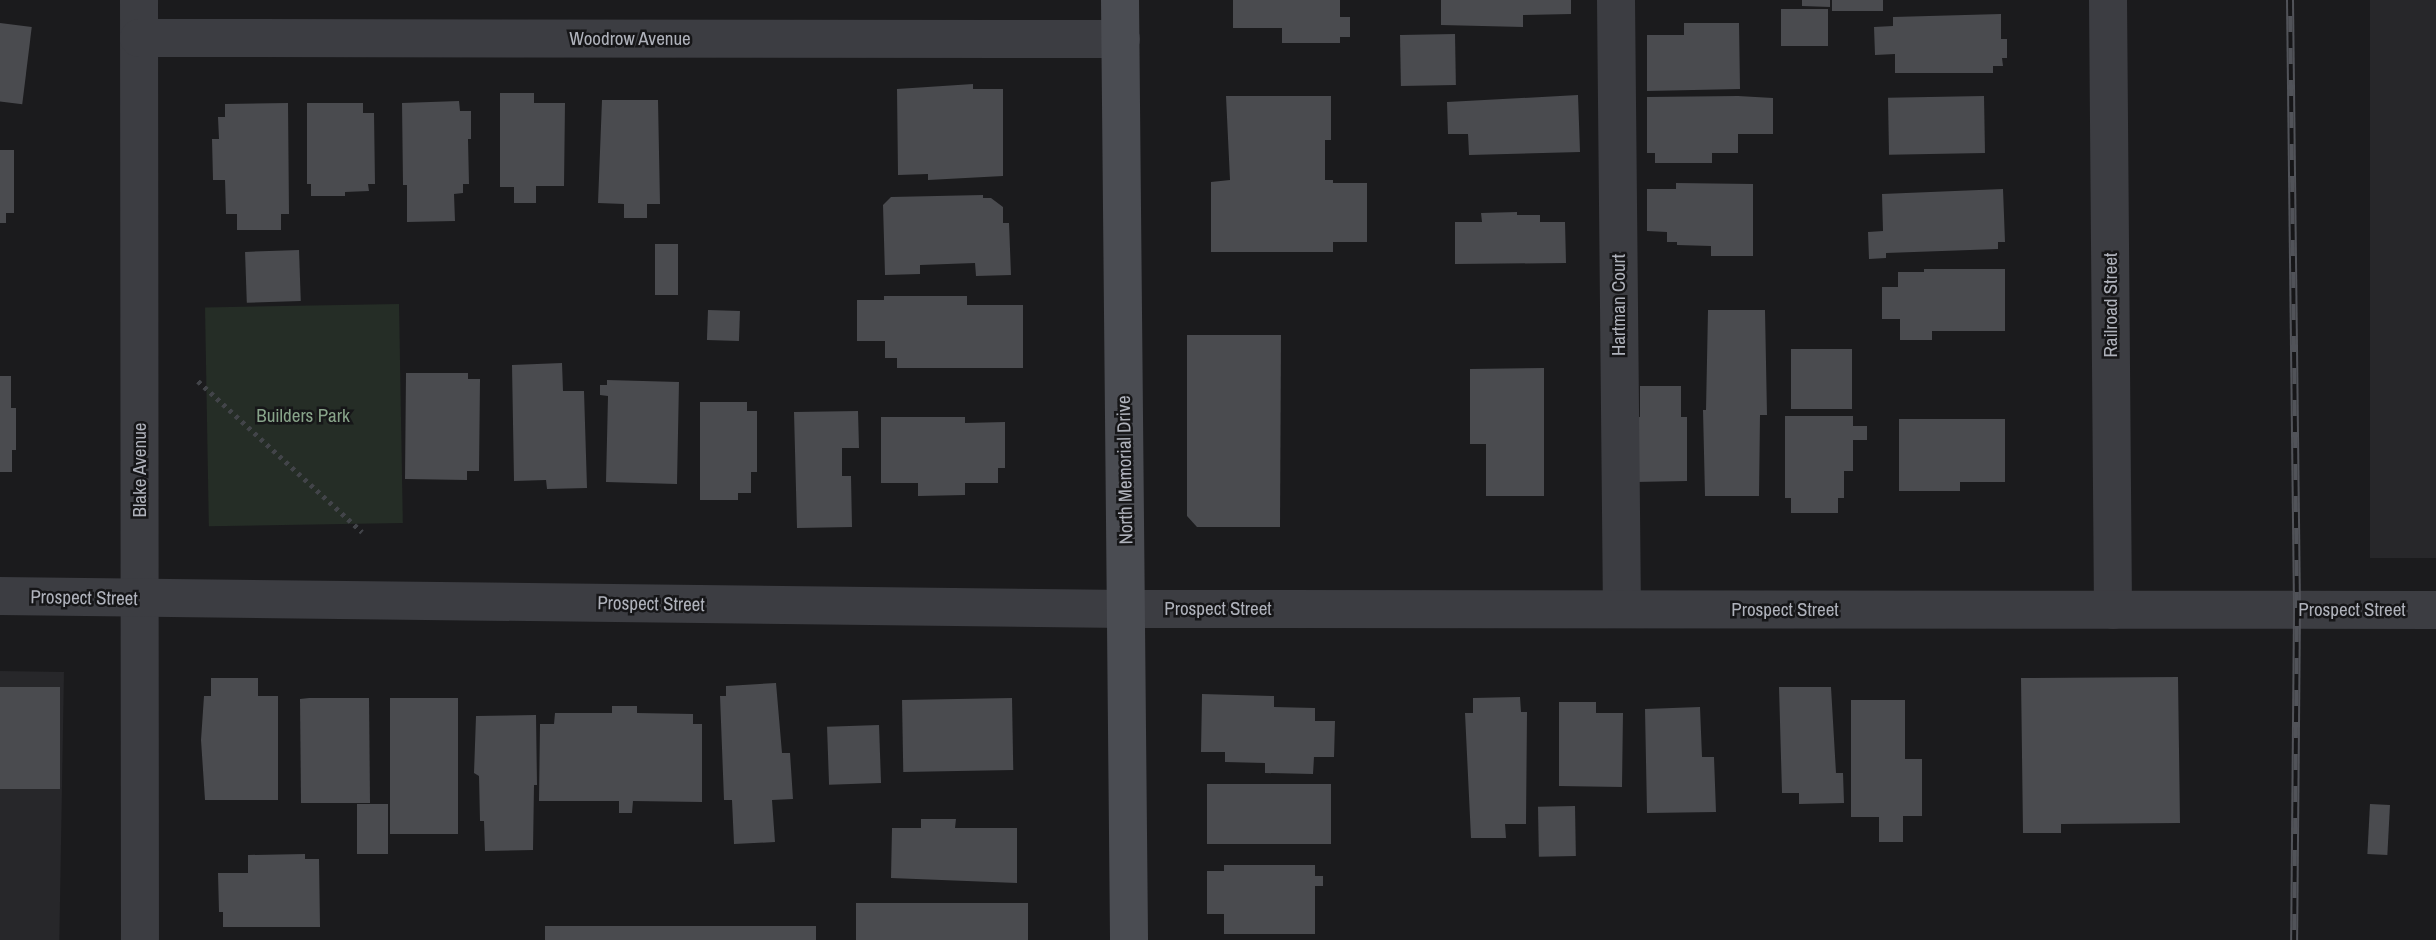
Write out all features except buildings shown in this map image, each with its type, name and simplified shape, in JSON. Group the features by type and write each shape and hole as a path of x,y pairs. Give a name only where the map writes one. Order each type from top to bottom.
{"main road":[{"name":"North Memorial Drive","path":"1120,0 1129,940"}],"street":[{"name":"Blake Avenue","path":"139,0 140,940"},
{"name":"Hartman Court","path":"1616,0 1622,609"},
{"name":"Railroad Street","path":"2108,0 2113,610"},
{"name":"Woodrow Avenue","path":"139,38 1121,39"},
{"name":"Prospect Street","path":"0,596 1126,609 2436,610"}],"path":[{"path":"198,381 362,532"}],"shaded area":[{"path":"2370,0 2436,0 2436,558 2370,558"},
{"path":"0,671 64,672 59,940 0,940"}],"green space":[{"name":"Builders Park","path":"399,304 403,523 209,526 205,307"}],"railway":[{"path":"2290,0 2297,610 2294,940"}]}
